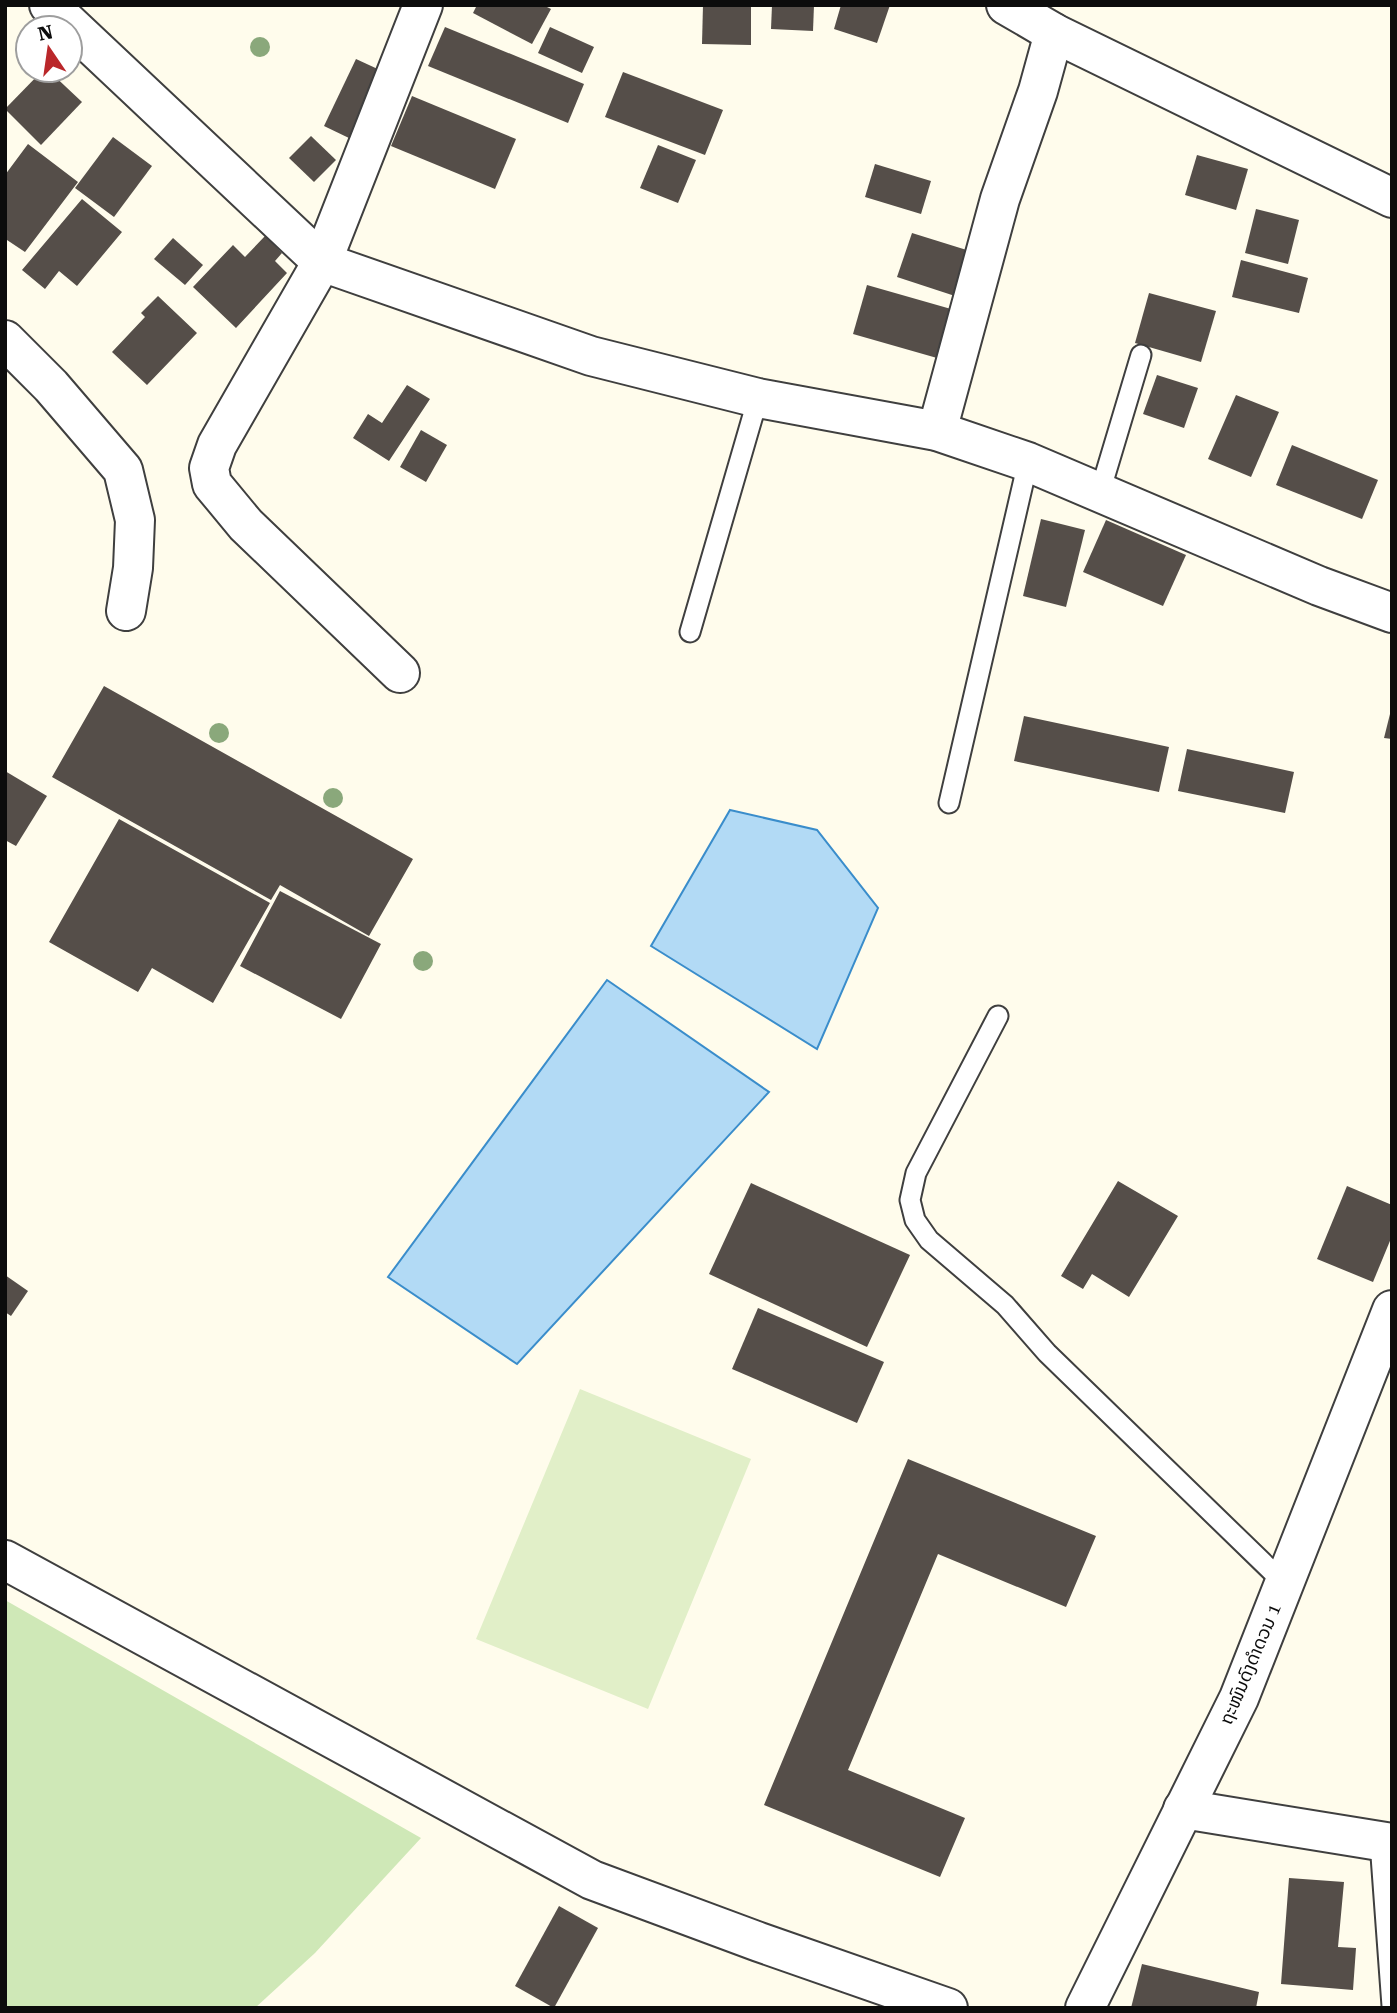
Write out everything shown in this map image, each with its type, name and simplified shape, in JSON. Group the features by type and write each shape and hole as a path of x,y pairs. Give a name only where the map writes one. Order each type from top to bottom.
{"street":[{"path":"49,5 322,262 591,356 758,398 937,431 1028,462 1319,586 1392,613"},
{"path":"400,673 246,525 212,484 209,468 218,445 322,262 423,5"},
{"path":"1006,5 1054,33 1392,198"},
{"path":"937,431 1000,199 1038,92 1054,33"},
{"path":"5,340 51,386 122,470 135,520 133,568 127,611"},
{"name":"ຖະໜົນດົງດຳດວນ 1","path":"1085,2008 1239,1698 1392,1310"},
{"path":"5,1560 592,1880 948,2008"},
{"path":"1183,1809 1386,1842"}],"lane":[{"path":"1100,492 1141,355"},
{"path":"690,632 758,398"},
{"path":"949,803 1028,462"},
{"path":"998,1016 916,1173 910,1200 915,1220 929,1240 1005,1305 1047,1353 1284,1583"},
{"path":"1386,1842 1392,2006"}],"green space":[{"path":"580,1389 751,1459 648,1709 476,1639"},
{"path":"5,1600 421,1838 315,1953 255,2008 5,2008"}],"water":[{"path":"730,810 817,830 878,908 817,1049 651,946"},
{"path":"607,980 769,1092 517,1364 388,1277"}],"building":[{"path":"477,5 543,5 551,9 532,44 473,13"},
{"path":"703,5 751,5 751,45 702,44"},
{"path":"772,5 814,5 813,31 771,29"},
{"path":"841,5 890,5 877,43 834,29"},
{"path":"445,27 584,84 568,123 428,66"},
{"path":"550,27 594,47 582,73 538,53"},
{"path":"356,59 382,71 351,139 324,126"},
{"path":"623,72 723,110 705,155 605,117"},
{"path":"29,84 63,84 82,102 41,145 5,109"},
{"path":"412,96 516,139 495,189 391,146"},
{"path":"311,136 336,160 314,182 289,158"},
{"path":"113,137 152,166 114,217 75,188"},
{"path":"28,144 78,182 25,252 7,240 5,243 5,175"},
{"path":"658,145 696,160 678,203 640,188"},
{"path":"1197,155 1248,169 1236,210 1185,195"},
{"path":"875,164 931,181 921,214 865,197"},
{"path":"82,199 122,232 77,286 59,271 45,289 22,270"},
{"path":"1256,209 1299,220 1288,264 1245,253"},
{"path":"912,233 973,252 958,297 897,277"},
{"path":"265,236 282,253 275,261 287,273 236,328 193,287 233,245 245,257"},
{"path":"173,238 203,265 185,285 154,259"},
{"path":"1241,260 1308,278 1299,313 1232,297"},
{"path":"867,285 958,311 944,360 853,334"},
{"path":"1149,293 1216,311 1201,362 1135,343"},
{"path":"158,296 197,333 147,385 112,352 145,317 141,313"},
{"path":"1157,375 1198,388 1184,428 1143,414"},
{"path":"407,385 430,399 389,461 353,438 368,414 382,423"},
{"path":"1236,395 1279,412 1251,477 1208,459"},
{"path":"421,430 447,445 426,482 400,467"},
{"path":"1292,445 1378,480 1362,519 1276,485"},
{"path":"1041,519 1085,530 1066,607 1023,596"},
{"path":"1106,520 1186,555 1163,606 1083,572"},
{"path":"104,686 413,859 369,936 280,885 271,900 52,777"},
{"path":"1392,710 1392,739 1384,738"},
{"path":"1024,716 1169,747 1159,792 1014,761"},
{"path":"1187,749 1294,772 1285,813 1178,791"},
{"path":"5,771 47,796 16,846 5,840"},
{"path":"119,819 270,903 213,1003 152,968 138,992 49,942"},
{"path":"280,891 381,944 341,1019 240,966"},
{"path":"1118,1181 1178,1216 1129,1297 1092,1274 1083,1289 1061,1276"},
{"path":"751,1183 910,1255 867,1347 709,1274"},
{"path":"1347,1186 1392,1205 1392,1236 1373,1282 1317,1259"},
{"path":"5,1275 28,1291 11,1316 5,1312"},
{"path":"758,1308 884,1362 857,1423 732,1369"},
{"path":"908,1459 1096,1536 1066,1607 938,1554 848,1770 965,1818 940,1877 764,1805"},
{"path":"1289,1878 1344,1882 1338,1947 1356,1948 1353,1990 1281,1984"},
{"path":"559,1906 598,1928 554,2008 515,1986"},
{"path":"1142,1964 1259,1992 1256,2008 1131,2008"}]}
